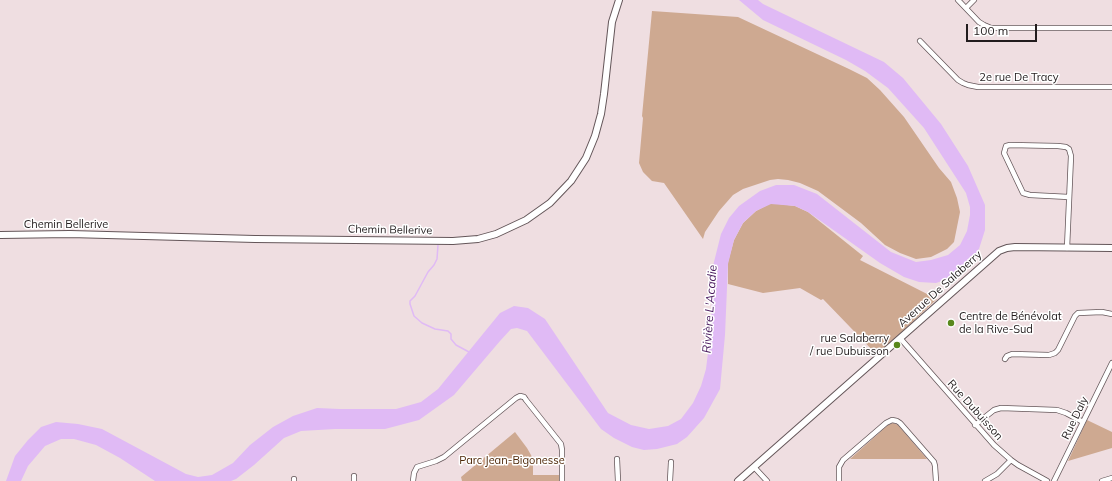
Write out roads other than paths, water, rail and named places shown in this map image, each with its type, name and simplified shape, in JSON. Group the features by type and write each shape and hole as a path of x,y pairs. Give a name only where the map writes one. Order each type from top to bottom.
{"street":[{"name":"Chemin Bellerive","path":"0,235 70,234 452,241 474,240 496,234 526,220 539,212 553,200 573,178 588,155 601,114 612,26 619,0"},
{"path":"958,0 982,24 991,28 1112,28"},
{"path":"966,8 974,0"},
{"name":"2e rue De Tracy","path":"920,41 958,80 971,86 1112,87"},
{"path":"1066,248 1069,197 1071,156 1068,148 1064,146 1006,146 1004,150 1005,154 1023,193 1030,195 1069,197"},
{"name":"Avenue De Salaberry","path":"738,481 999,250 1015,247 1112,248"},
{"path":"1005,359 1012,354 1054,354 1078,312 1102,312 1112,314"},
{"name":"Rue Dubuisson","path":"900,338 994,446 1025,470 1047,481"},
{"name":"Rue Daly","path":"1054,481 1112,363"},
{"path":"413,481 414,472 417,467 442,458 520,396 526,400 561,444 562,481"},
{"path":"975,425 994,410 1001,408 1057,410 1083,422"},
{"path":"839,481 839,467 843,460 886,423 892,420 900,423 934,462 936,481"},
{"path":"617,459 618,481"},
{"path":"985,481 997,474 1011,460"},
{"path":"670,481 671,462"},
{"path":"754,467 767,481"},
{"path":"1102,481 1112,478"}],"waterway":[{"path":"438,245 437,259 415,296 410,301 410,304 414,316 422,323 435,329 448,331 451,334 451,339 456,345 469,352"}],"place":[{"name":"Centre de Bénévolat de la Rive-Sud","path":"951,323"},
{"name":"rue Salaberry / rue Dubuisson","path":"897,345"}],"water label":[{"name":"Rivière L'Acadie","path":"710,309"}],"park label":[{"name":"Parc Jean-Bigonesse","path":"512,461"}]}
